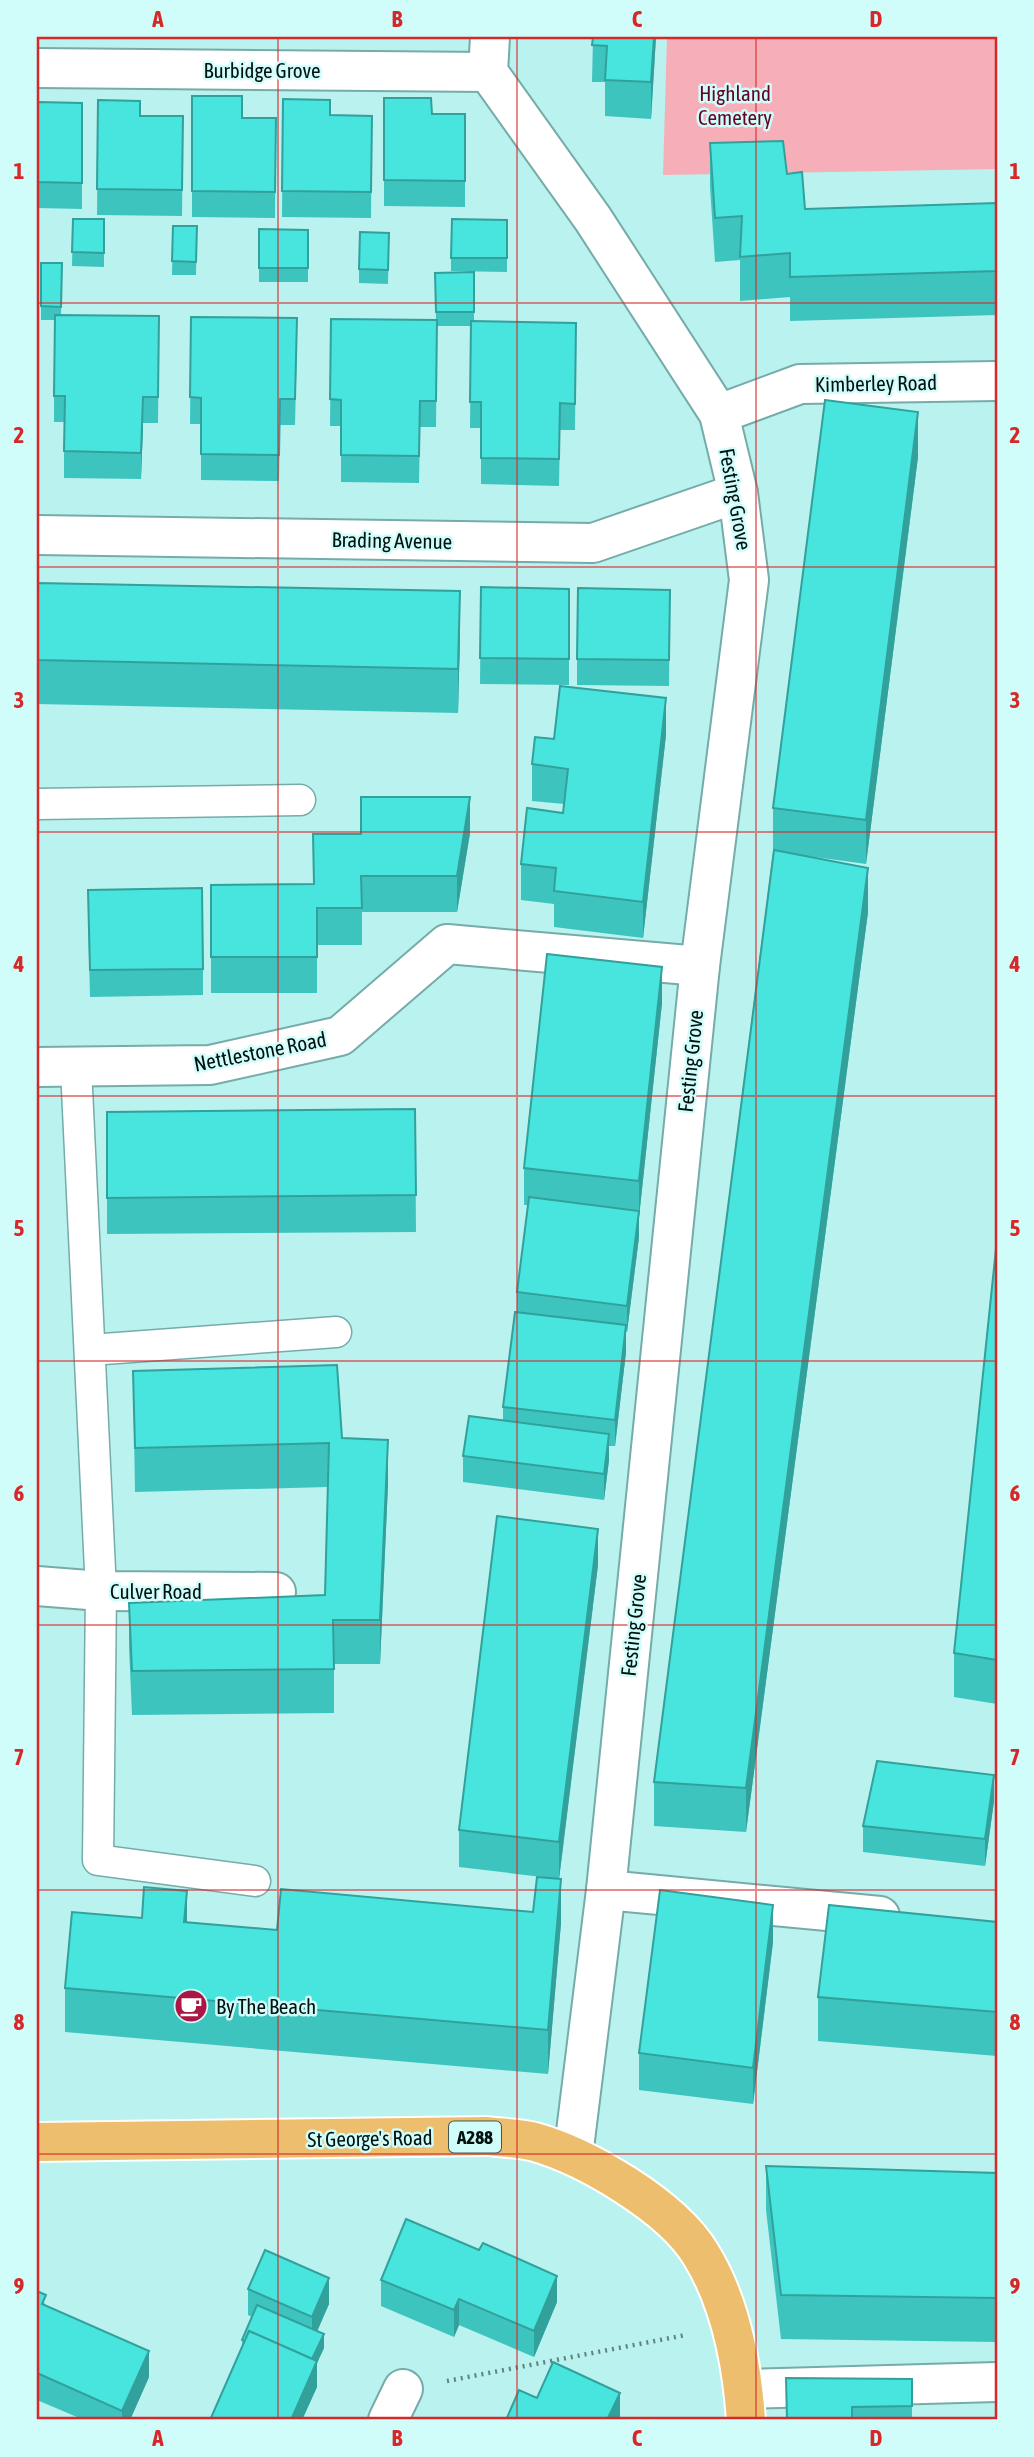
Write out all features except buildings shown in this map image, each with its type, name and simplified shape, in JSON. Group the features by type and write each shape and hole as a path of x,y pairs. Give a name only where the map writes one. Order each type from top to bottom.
{"main road":[{"name":"St George's Road","path":"37,2142 487,2137 533,2141 573,2156 634,2189 670,2219 699,2250 720,2290 731,2325 745,2405"}],"street":[{"name":"Burbidge Grove","path":"37,68 489,54"},
{"name":"Festing Grove","path":"489,54 719,414 738,493 749,580 700,966 606,1890 573,2156"},
{"name":"Kimberley Road","path":"719,414 800,384 997,381"},
{"name":"Brading Avenue","path":"37,535 593,543 738,493"},
{"name":"Nettlestone Road","path":"37,1067 210,1065 340,1036 447,944 700,966"},
{"name":"Culver Road","path":"37,1586 101,1591 276,1592"},
{"path":"606,1890 916,1919"},
{"path":"745,2405 997,2382"}],"lane":[{"path":"37,804 300,800"},
{"path":"76,1068 101,1591 98,1860 255,1881"},
{"path":"90,1350 336,1332"}],"path":[{"path":"396,2405 731,2325"}],"green space":[{"name":"Highland Cemetery","path":"667,37 997,37 997,169 663,175"}],"place":[{"name":"By The Beach","path":"191,2006"}]}
